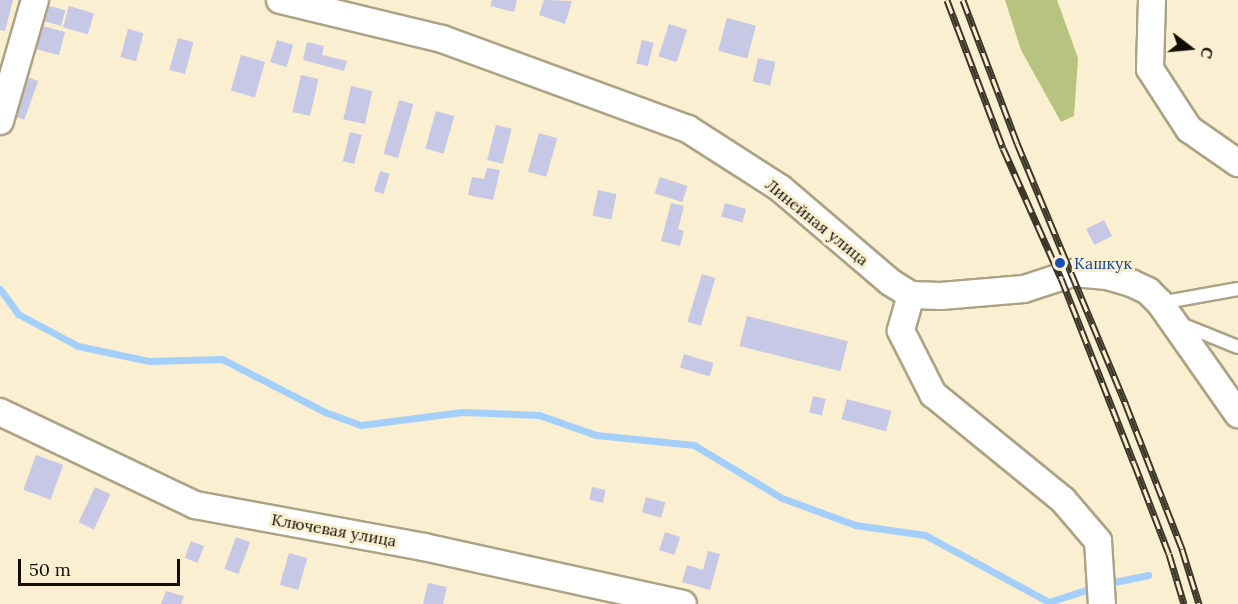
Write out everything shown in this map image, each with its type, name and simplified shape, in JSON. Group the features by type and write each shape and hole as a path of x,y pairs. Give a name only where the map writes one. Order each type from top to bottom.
{"street":[{"path":"0,121 35,0"},
{"name":"Линейная улица","path":"280,0 442,39 688,129 780,188 890,282 911,296"},
{"path":"1152,0 1150,69 1189,129 1238,163"},
{"path":"1102,604 1098,541 1063,500 933,394 901,331 911,296 941,296 1024,289 1073,273 1107,276 1131,283 1148,291 1167,312 1238,414"},
{"name":"Ключевая улица","path":"0,412 195,505 424,547 683,604"}],"lane":[{"path":"1167,312 1238,289"},
{"path":"1167,312 1238,347"}],"green space":[{"path":"1005,0 1057,0 1078,58 1074,116 1061,122 1021,50"}],"building":[{"path":"0,0 13,0 5,31 0,30"},
{"path":"492,0 517,0 514,12 490,6"},
{"path":"544,0 572,1 565,24 539,15"},
{"path":"46,5 65,10 61,26 42,20"},
{"path":"69,6 94,13 88,34 63,27"},
{"path":"727,18 756,26 747,59 718,51"},
{"path":"669,24 687,30 677,62 658,56"},
{"path":"39,25 65,32 59,55 33,48"},
{"path":"128,29 143,33 136,61 120,57"},
{"path":"178,38 193,42 185,74 169,70"},
{"path":"277,40 293,45 287,67 270,62"},
{"path":"642,40 654,43 648,66 636,63"},
{"path":"307,42 324,46 322,55 347,61 344,71 303,60"},
{"path":"241,55 265,62 255,97 231,91"},
{"path":"758,58 776,62 770,85 753,81"},
{"path":"301,75 319,79 310,116 292,112"},
{"path":"27,77 38,81 24,120 13,116"},
{"path":"351,86 372,91 365,124 343,119"},
{"path":"399,100 413,104 398,158 384,154"},
{"path":"436,111 454,116 444,154 425,148"},
{"path":"496,125 512,129 503,164 487,160"},
{"path":"350,132 362,135 354,164 343,161"},
{"path":"539,133 557,138 546,177 528,171"},
{"path":"487,168 500,170 493,200 468,195 472,177 484,179"},
{"path":"380,171 390,174 383,194 374,191"},
{"path":"660,177 688,186 682,202 655,193"},
{"path":"598,190 617,194 611,219 593,215"},
{"path":"671,203 684,206 678,229 684,231 680,246 661,241"},
{"path":"725,203 746,209 742,223 721,216"},
{"path":"1104,220 1112,236 1094,245 1086,229"},
{"path":"702,274 715,278 701,326 687,322"},
{"path":"747,316 848,341 840,371 740,346"},
{"path":"684,354 714,363 710,376 680,367"},
{"path":"813,396 826,399 822,415 809,413"},
{"path":"847,399 891,411 886,431 842,419"},
{"path":"36,455 63,465 51,500 23,490"},
{"path":"95,487 110,494 94,530 79,522"},
{"path":"592,487 606,490 603,503 589,500"},
{"path":"646,497 665,502 661,518 642,512"},
{"path":"665,532 680,537 674,555 659,550"},
{"path":"236,537 250,542 238,574 224,569"},
{"path":"191,541 204,546 198,563 185,558"},
{"path":"708,551 720,554 710,590 682,582 687,565 703,570"},
{"path":"289,553 307,558 298,590 280,585"},
{"path":"428,583 447,587 443,604 423,604"},
{"path":"166,591 184,596 181,604 161,604"}],"waterway":[{"path":"0,289 18,314 78,346 149,361 222,359 325,412 361,425 462,412 539,415 596,435 694,445 782,498 855,525 925,535 1049,602 1095,587"},
{"path":"1105,584 1148,575"}],"railway":[{"path":"947,0 1003,148 1061,278 1134,463 1169,554 1184,604"},
{"path":"963,0 1017,143 1126,405 1182,549 1199,604"}],"place":[{"name":"Кашкук","path":"1060,263"}]}
